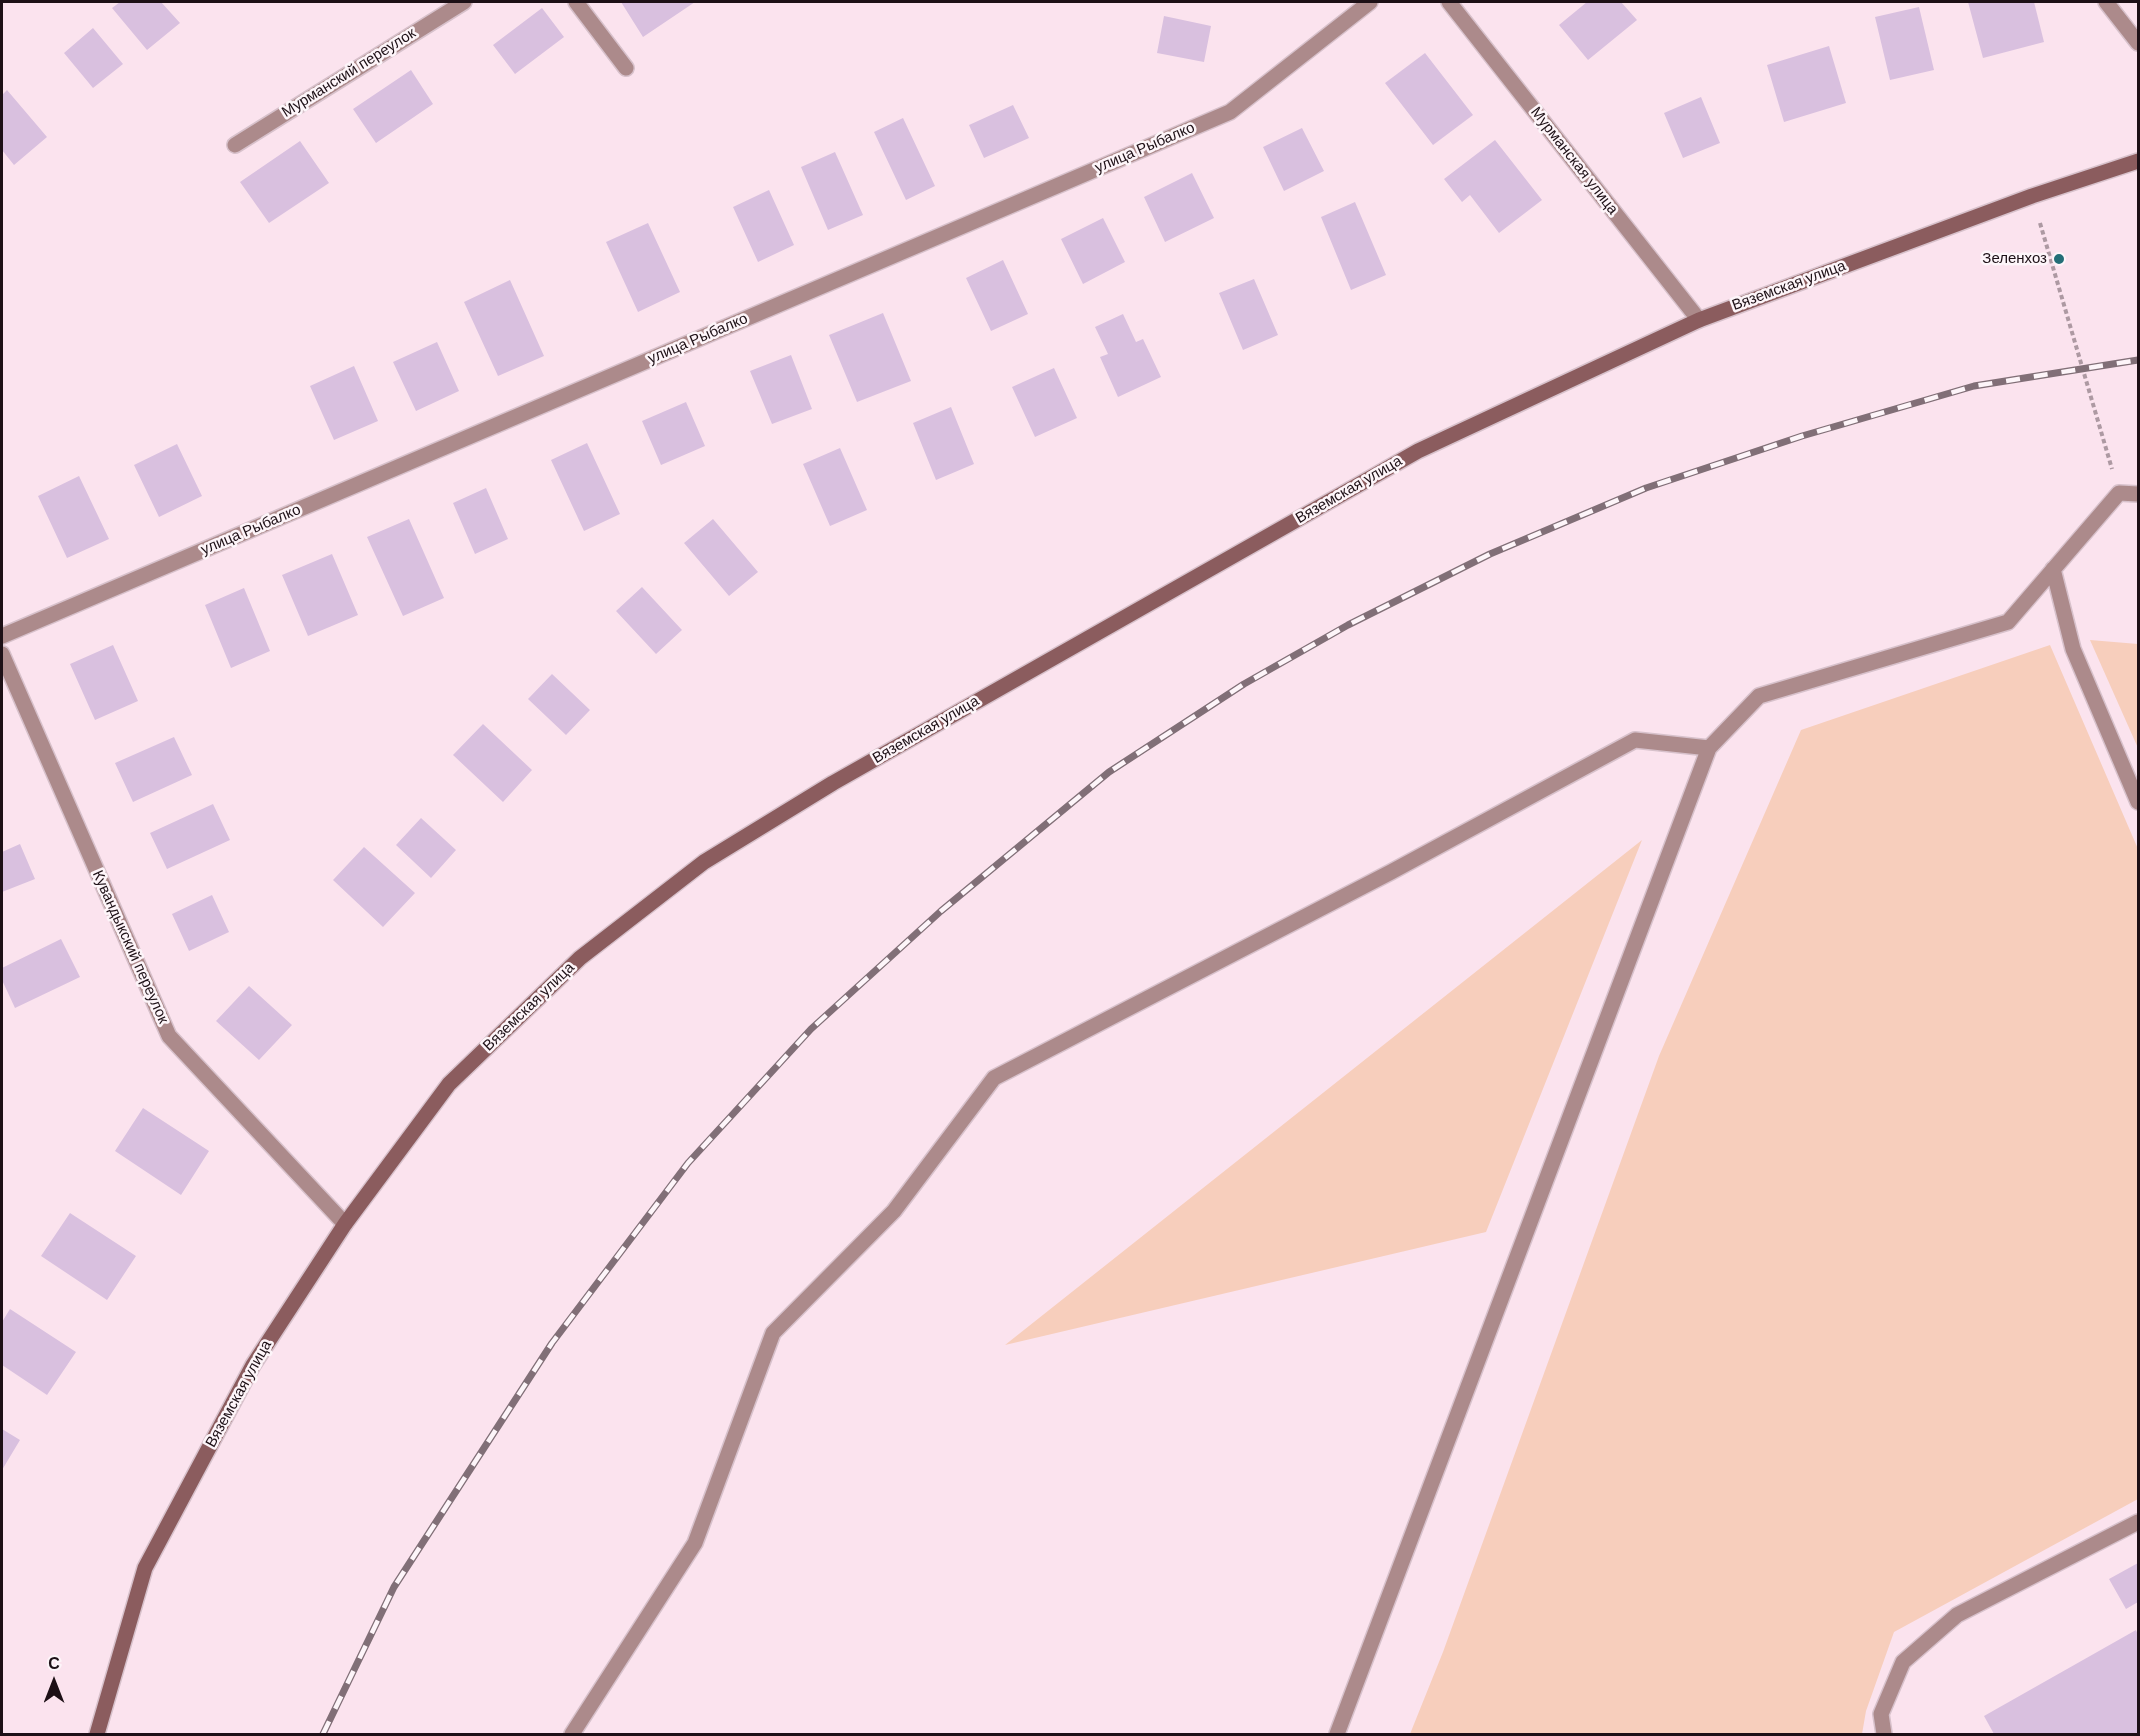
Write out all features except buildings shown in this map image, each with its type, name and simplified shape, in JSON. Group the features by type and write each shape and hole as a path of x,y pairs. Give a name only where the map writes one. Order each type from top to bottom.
{"main road":[{"name":"Вяземская улица","path":"97,1734 145,1568 253,1365 345,1224 449,1084 580,958 705,862 833,783 1418,451 1699,320 2032,196 2139,161"}],"street":[{"name":"Мурманский переулок","path":"235,145 464,2"},
{"path":"576,2 626,68"},
{"name":"улица Рыбалко","path":"2,636 1230,112 1370,2"},
{"name":"Мурманская улица","path":"1449,2 1699,320"},
{"path":"2106,2 2139,43"},
{"path":"1337,1734 1709,748 1759,696 2008,622 2119,493 2139,494"},
{"path":"2054,569 2073,649 2139,802"},
{"name":"Кувандыкский переулок","path":"2,654 168,1036 345,1224"},
{"path":"572,1734 695,1543 773,1333 894,1211 994,1078 1391,872 1635,740 1709,748"},
{"path":"1884,1734 1881,1714 1903,1662 1957,1615 2139,1522"}],"path":[{"path":"2032,196 2119,493"}],"shaded area":[{"path":"2090,640 2138,644 2138,748"},
{"path":"2050,645 2138,849 2138,1499 1894,1632 1866,1711 1862,1734 1410,1734 1443,1652 1659,1056 1801,730"},
{"path":"1642,840 1486,1232 1005,1345"}],"railway":[{"path":"323,1734 394,1587 552,1343 688,1163 811,1029 941,911 1109,772 1244,684 1348,625 1490,554 1646,488 1802,436 1974,386 2138,360"}],"place":[{"name":"Зеленхоз","path":"2059,259"}]}
